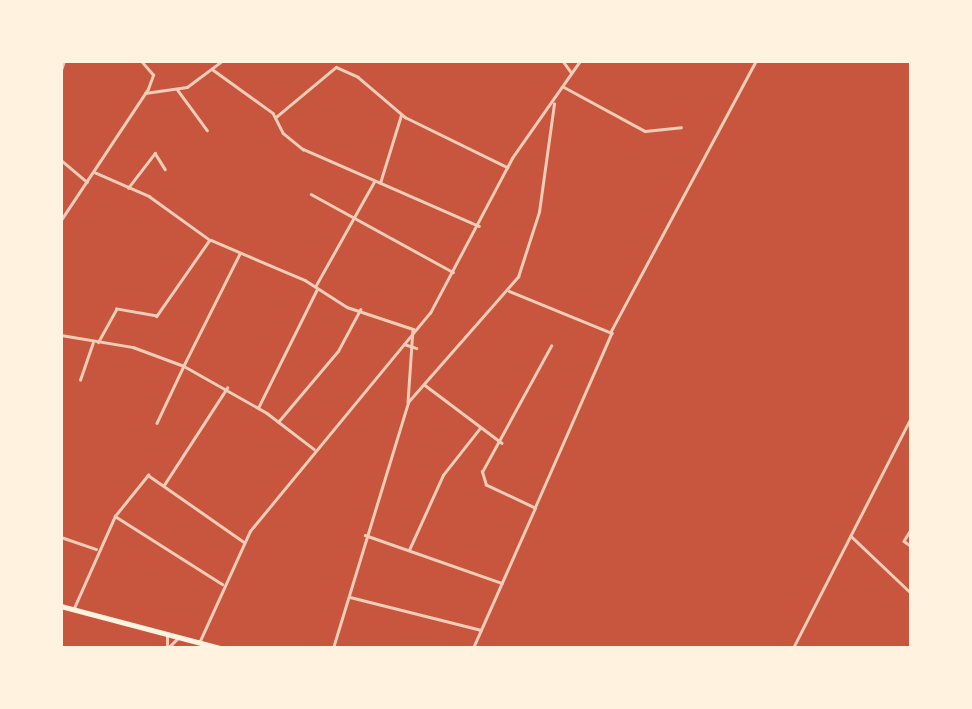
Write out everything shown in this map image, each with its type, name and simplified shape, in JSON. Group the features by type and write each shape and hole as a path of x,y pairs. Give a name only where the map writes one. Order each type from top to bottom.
{"main road":[{"path":"61,606 220,648"}],"street":[{"path":"61,69 64,61"},
{"path":"61,220 145,93 153,75 141,61"},
{"path":"145,93 177,89 222,61"},
{"path":"563,61 571,72"},
{"path":"199,643 222,584 244,542 314,449 404,344 453,272 507,167 554,103 580,61"},
{"path":"473,648 611,331 756,61"},
{"path":"276,117 336,67 358,77 407,118 507,167"},
{"path":"212,69 276,117 280,130 301,147 369,180 479,226"},
{"path":"564,87 645,131 681,127"},
{"path":"177,89 207,130"},
{"path":"408,402 508,291 539,212 554,103"},
{"path":"258,408 354,214 368,188 379,176 401,121 401,114"},
{"path":"401,121 407,118"},
{"path":"128,188 155,153 165,169"},
{"path":"61,160 87,182"},
{"path":"94,172 139,191 210,240 316,287 360,310 414,329"},
{"path":"379,176 380,183"},
{"path":"368,188 369,180"},
{"path":"136,181 139,191"},
{"path":"311,194 354,214 453,272"},
{"path":"99,342 116,310 158,316 210,240"},
{"path":"158,423 241,253"},
{"path":"508,291 611,331"},
{"path":"278,422 338,351 360,310"},
{"path":"333,648 365,535 408,402 416,348 414,329"},
{"path":"61,335 99,342 184,366 227,388 314,449"},
{"path":"80,380 93,342"},
{"path":"404,344 416,348"},
{"path":"535,508 483,482 485,463 502,443 551,346"},
{"path":"425,384 502,443"},
{"path":"164,485 227,388"},
{"path":"793,648 911,417"},
{"path":"409,550 414,545 443,475 480,428"},
{"path":"74,610 96,549 115,516 146,475 244,542"},
{"path":"115,516 222,584"},
{"path":"911,530 904,541 911,545"},
{"path":"365,535 502,583"},
{"path":"61,537 96,549"},
{"path":"852,537 911,593"},
{"path":"414,545 416,552"},
{"path":"349,597 481,630"},
{"path":"167,635 167,648"},
{"path":"167,648 178,638"}]}
